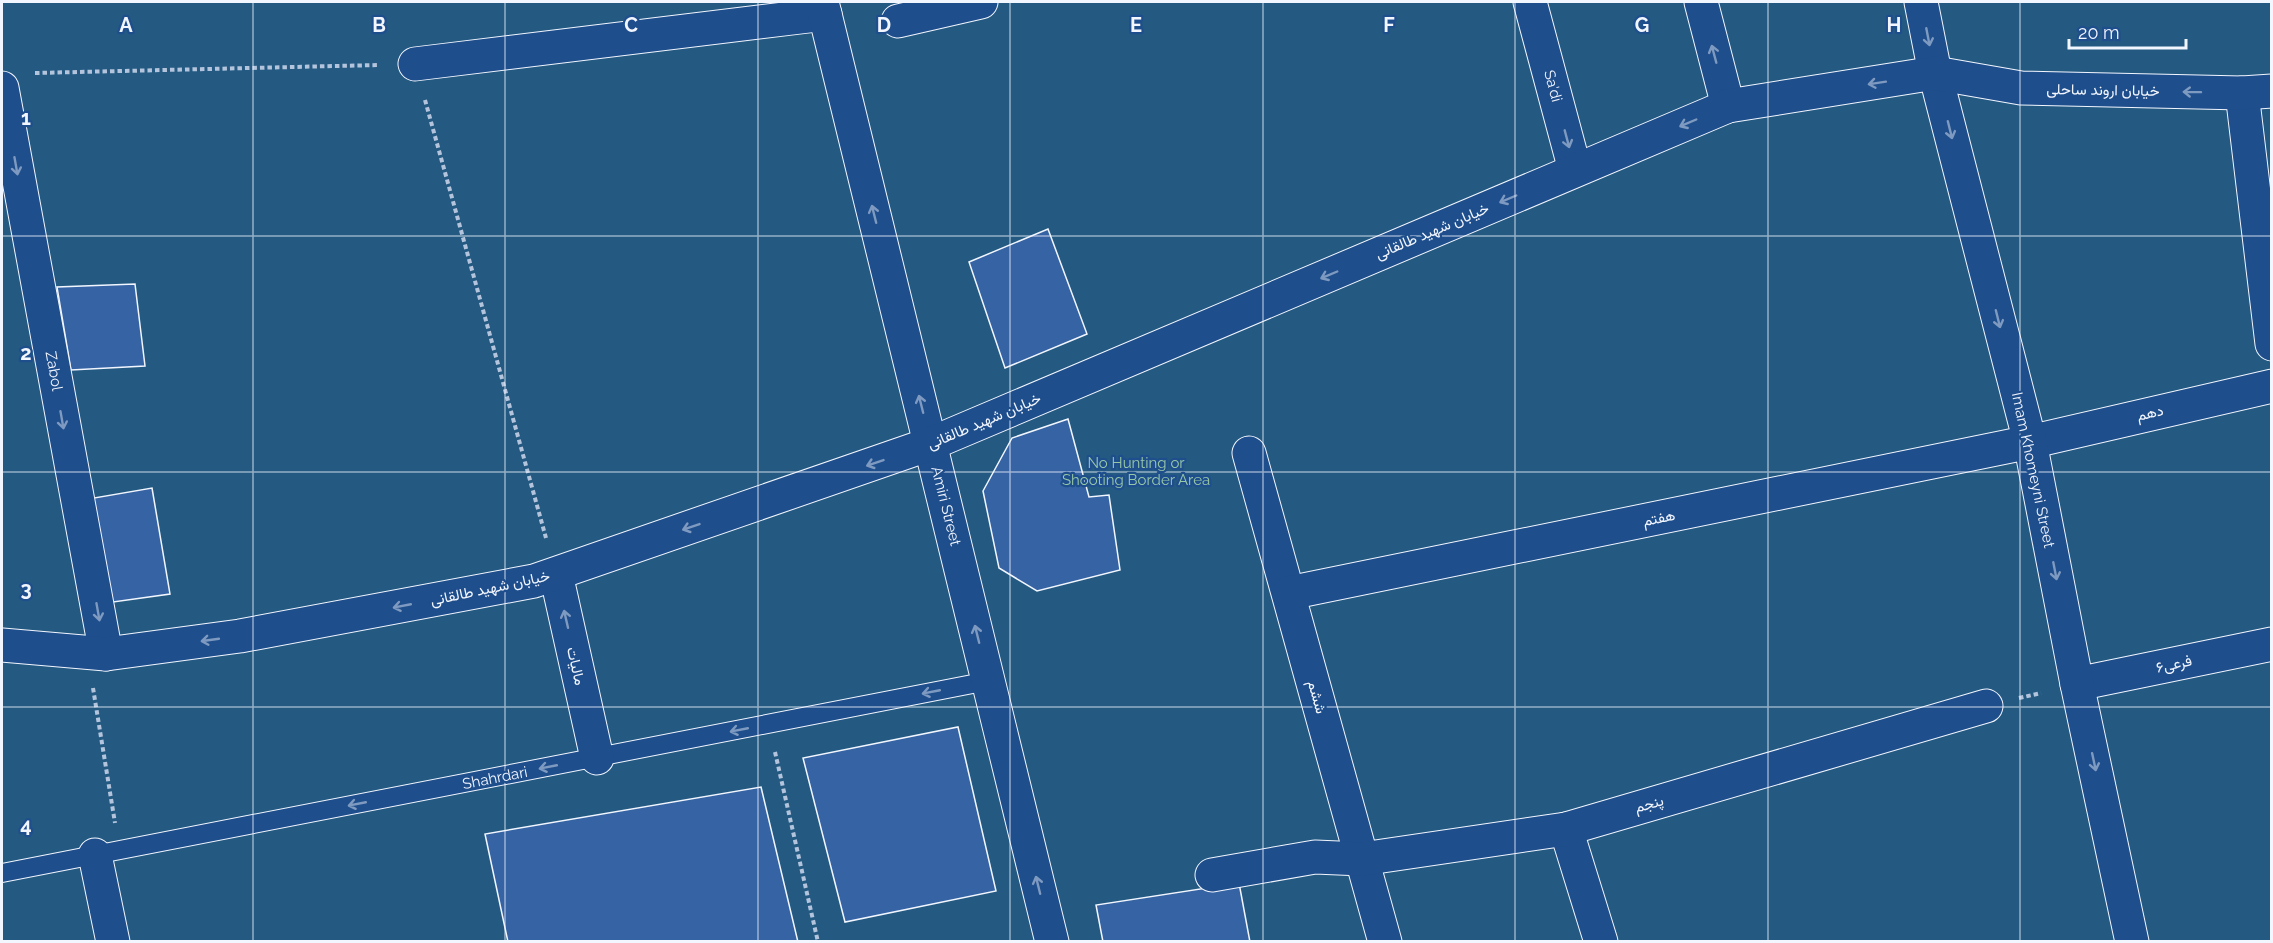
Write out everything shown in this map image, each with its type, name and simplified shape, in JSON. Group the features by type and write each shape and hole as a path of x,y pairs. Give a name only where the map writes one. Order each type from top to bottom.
{"street":[{"path":"898,21 981,2"},
{"name":"Sa'di","path":"1530,2 1575,170"},
{"path":"1701,2 1728,106"},
{"name":"Imam Khomeyni Street","path":"1921,2 1935,74 2030,442 2077,684 2132,942"},
{"path":"415,64 824,8"},
{"name":"Amiri Street","path":"824,8 1052,942"},
{"name":"خیابان شهيد طالقانی","path":"2,645 96,653 240,636 534,581 930,444 1728,106 1935,74"},
{"name":"خیابان اروند ساحلی","path":"1935,74 2020,88 2257,92"},
{"name":"Zabol","path":"13,80 96,653"},
{"path":"2257,92 2271,344"},
{"name":"دهم","path":"2030,442 2271,386"},
{"name":"هفتم","path":"1289,594 2030,442"},
{"name":"ششم","path":"1249,453 1385,942"},
{"name":"مالیات","path":"556,574 597,758"},
{"name":"فرعی۶","path":"2077,684 2271,644"},
{"name":"پنجم","path":"1212,875 1315,857 1362,859 1566,829 1986,705"},
{"path":"1566,829 1600,942"},
{"path":"107,852 113,942"}],"lane":[{"name":"Shahrdari","path":"2,873 988,681"}],"path":[{"path":"13,80 415,64 556,574"},
{"path":"96,653 107,852"},
{"path":"1986,705 2077,684"},
{"path":"768,724 818,942"}],"green space":[{"name":"No Hunting or Shooting Border Area","path":"2,2 2271,2 2271,941 2,941"}],"building":[{"path":"1048,229 1087,334 1005,368 969,262"},
{"path":"135,284 145,366 71,370 57,287"},
{"path":"1068,419 1089,497 1109,495 1120,570 1037,591 999,568 983,491 1012,438"},
{"path":"152,488 170,594 106,603 88,499"},
{"path":"958,727 996,891 845,922 803,758"},
{"path":"761,787 798,942 508,942 485,834"},
{"path":"1239,883 1250,942 1103,942 1096,905"}]}
